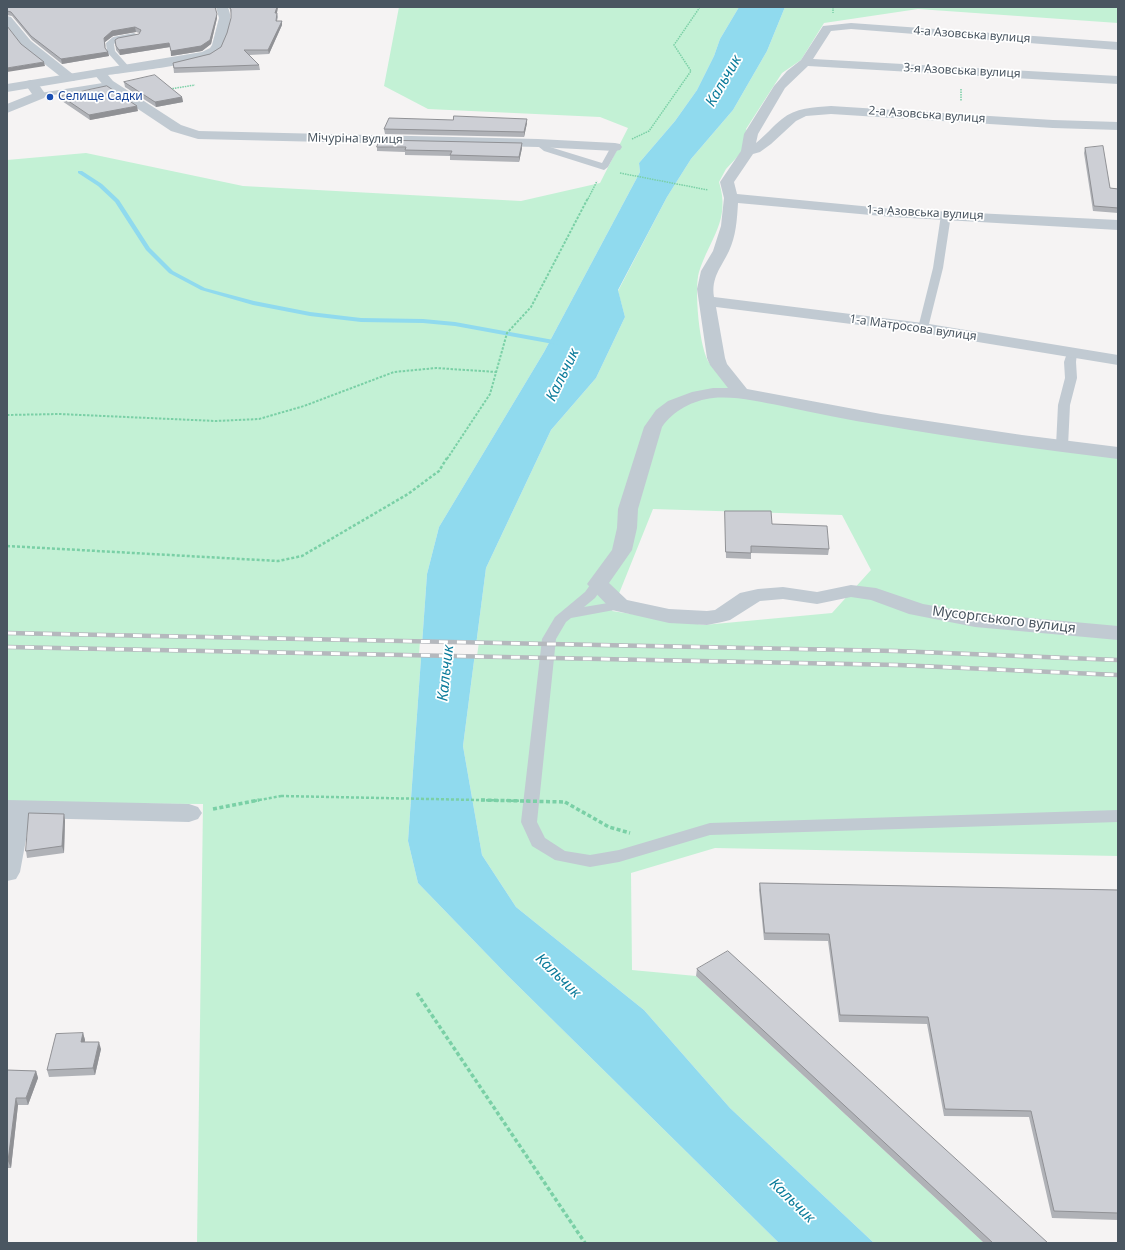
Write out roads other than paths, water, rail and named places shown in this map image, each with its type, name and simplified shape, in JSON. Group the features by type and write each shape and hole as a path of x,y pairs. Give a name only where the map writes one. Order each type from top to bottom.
{"street":[{"path":"7,88 194,58 215,50 218,45 225,18 222,7"},
{"path":"7,19 27,44 70,78"},
{"name":"4-а Азовська вулиця","path":"806,62 827,28 851,26 1118,46"},
{"path":"741,393 719,365 705,289 709,271 726,236 731,212 731,198 727,182 729,176 748,150 751,134 780,86 791,74 806,62"},
{"name":"3-я Азовська вулиця","path":"806,62 1118,80"},
{"name":"Мічуріна вулиця","path":"99,73 108,84 176,128 198,135 538,143 615,147"},
{"path":"7,109 40,95 31,84"},
{"name":"2-а Азовська вулиця","path":"748,150 760,146 792,118 813,111 840,110 1053,124 1118,126"},
{"name":"1-а Азовська вулиця","path":"731,198 893,213 1118,225"},
{"name":"1-а Матросова вулиця","path":"706,301 922,328 1118,360"},
{"path":"620,605 598,584 622,550 627,528 628,509 653,427 662,414 674,405 698,396 713,393 741,393 881,420 1118,453"},
{"name":"Мусоргського вулиця","path":"620,605 669,616 707,618 722,615 748,598 758,595 783,594 817,598 851,591 876,594 917,610 975,620 1118,633"},
{"path":"7,872 13,810 189,813"}],"lane":[{"path":"127,69 111,52 110,43 116,39 136,35"},
{"path":"40,95 108,84"},
{"path":"538,143 547,149 604,167 615,147"},
{"path":"922,328 924,314 933,288 942,252 946,215"},
{"path":"1062,446 1064,405 1071,378 1070,362 1072,353"},
{"path":"598,584 590,595 560,620 550,639 529,822 538,842 560,856 590,861 619,856 710,829 1118,816"},
{"path":"567,614 620,605"}],"water":[{"name":"Кальчик","path":"739,7 785,7 767,51 733,110 691,159 667,197 618,290 625,317 596,378 551,430 486,568 463,746 482,855 516,907 644,1010 730,1108 874,1243 779,1243 507,975 418,883 408,841 427,574 439,527 544,352 640,172 639,163 675,121 697,90 714,56 720,39"}],"waterway":[{"path":"80,172 100,185 117,201 148,249 171,272 203,289 253,303 310,314 361,320 423,321 455,324 559,343"}],"railway":[{"path":"7,633 896,651 1118,660"},
{"path":"7,647 898,665 1118,675"}],"place":[{"name":"Селище Садки","path":"50,97"}]}
